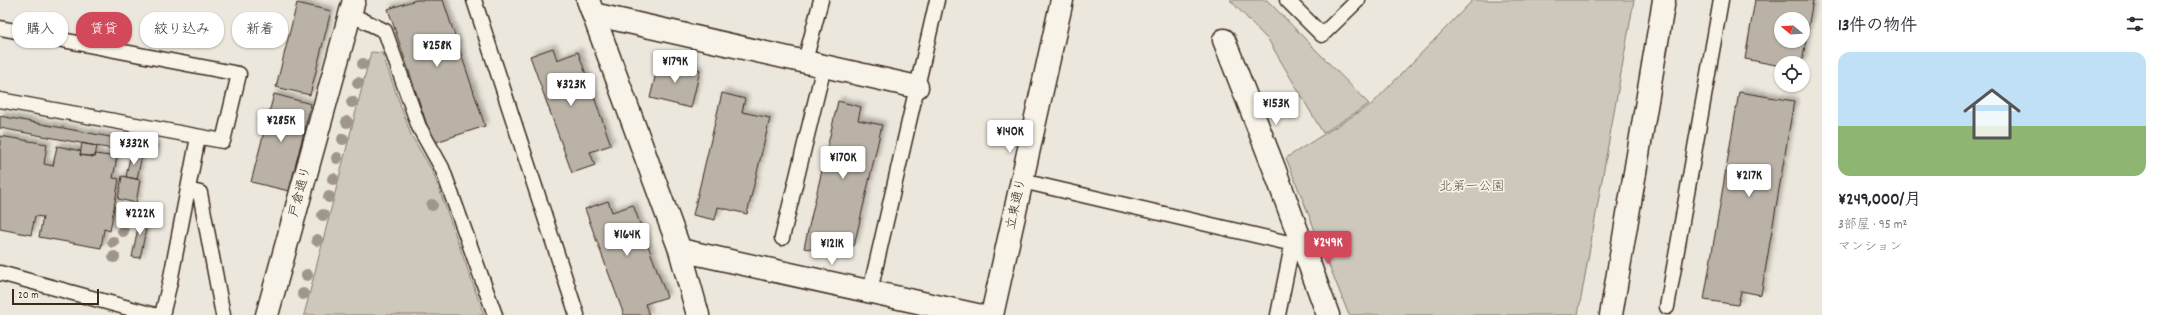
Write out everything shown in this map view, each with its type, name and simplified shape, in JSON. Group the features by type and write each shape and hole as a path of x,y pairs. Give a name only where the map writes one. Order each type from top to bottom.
{"street":[{"name":"立東通り","path":"992,315 1062,0"},
{"path":"1611,315 1664,0"},
{"name":"戸倉通り","path":"267,315 352,7"},
{"path":"591,7 814,64 917,87"},
{"path":"591,7 680,250 698,315"},
{"path":"1224,40 1295,235 1328,315"},
{"path":"680,250 977,315"}],"lane":[{"path":"474,0 577,315"},
{"path":"782,238 814,64 821,0"},
{"path":"870,291 938,0"},
{"path":"1287,0 1322,35 1358,0"},
{"path":"1667,307 1721,0"},
{"path":"352,7 385,31 419,127 442,168 495,315"},
{"path":"0,28 239,74 223,141 0,100"},
{"path":"162,315 170,282 198,137"},
{"path":"1022,180 1295,235 1278,315"},
{"path":"188,190 200,193 223,315"},
{"path":"0,273 154,315"}],"green space":[{"path":"1230,0 1267,0 1369,104 1323,133 1269,41"},
{"name":"北第一公園","path":"1473,0 1634,0 1578,315 1349,315 1286,158 1372,104"},
{"path":"371,52 382,53 411,135 433,172 484,315 304,315"}],"building":[{"path":"416,0 443,0 485,126 433,143 388,9"},
{"path":"1755,0 1813,0 1810,17 1810,12 1774,12 1774,48 1805,48 1803,56 1774,56 1774,65 1745,59"},
{"path":"297,3 331,11 310,95 276,87 286,48 288,48 288,39"},
{"path":"553,48 557,60 578,52 611,145 590,152 595,165 572,173 530,56"},
{"path":"659,61 700,70 691,108 650,98"},
{"path":"1739,92 1794,101 1761,295 1741,291 1738,305 1704,300"},
{"path":"722,93 745,99 742,112 770,118 747,214 718,207 715,220 693,215"},
{"path":"274,94 311,104 289,191 251,182"},
{"path":"838,101 861,107 858,120 882,125 854,246 830,240 827,253 804,248"},
{"path":"0,116 157,146 155,157 0,128"},
{"path":"0,136 47,144 44,164 53,166 57,146 81,151 80,155 95,157 95,154 117,157 113,178 119,179 110,231 104,229 101,248 39,237 43,217 35,216 31,235 0,229"},
{"path":"82,143 97,146 95,157 80,155"},
{"path":"131,152 142,155 137,179 126,177"},
{"path":"122,176 140,180 136,203 118,199"},
{"path":"608,201 612,212 633,205 667,297 645,304 649,315 624,315 585,209"},
{"path":"141,214 149,215 140,258 132,257"}]}
